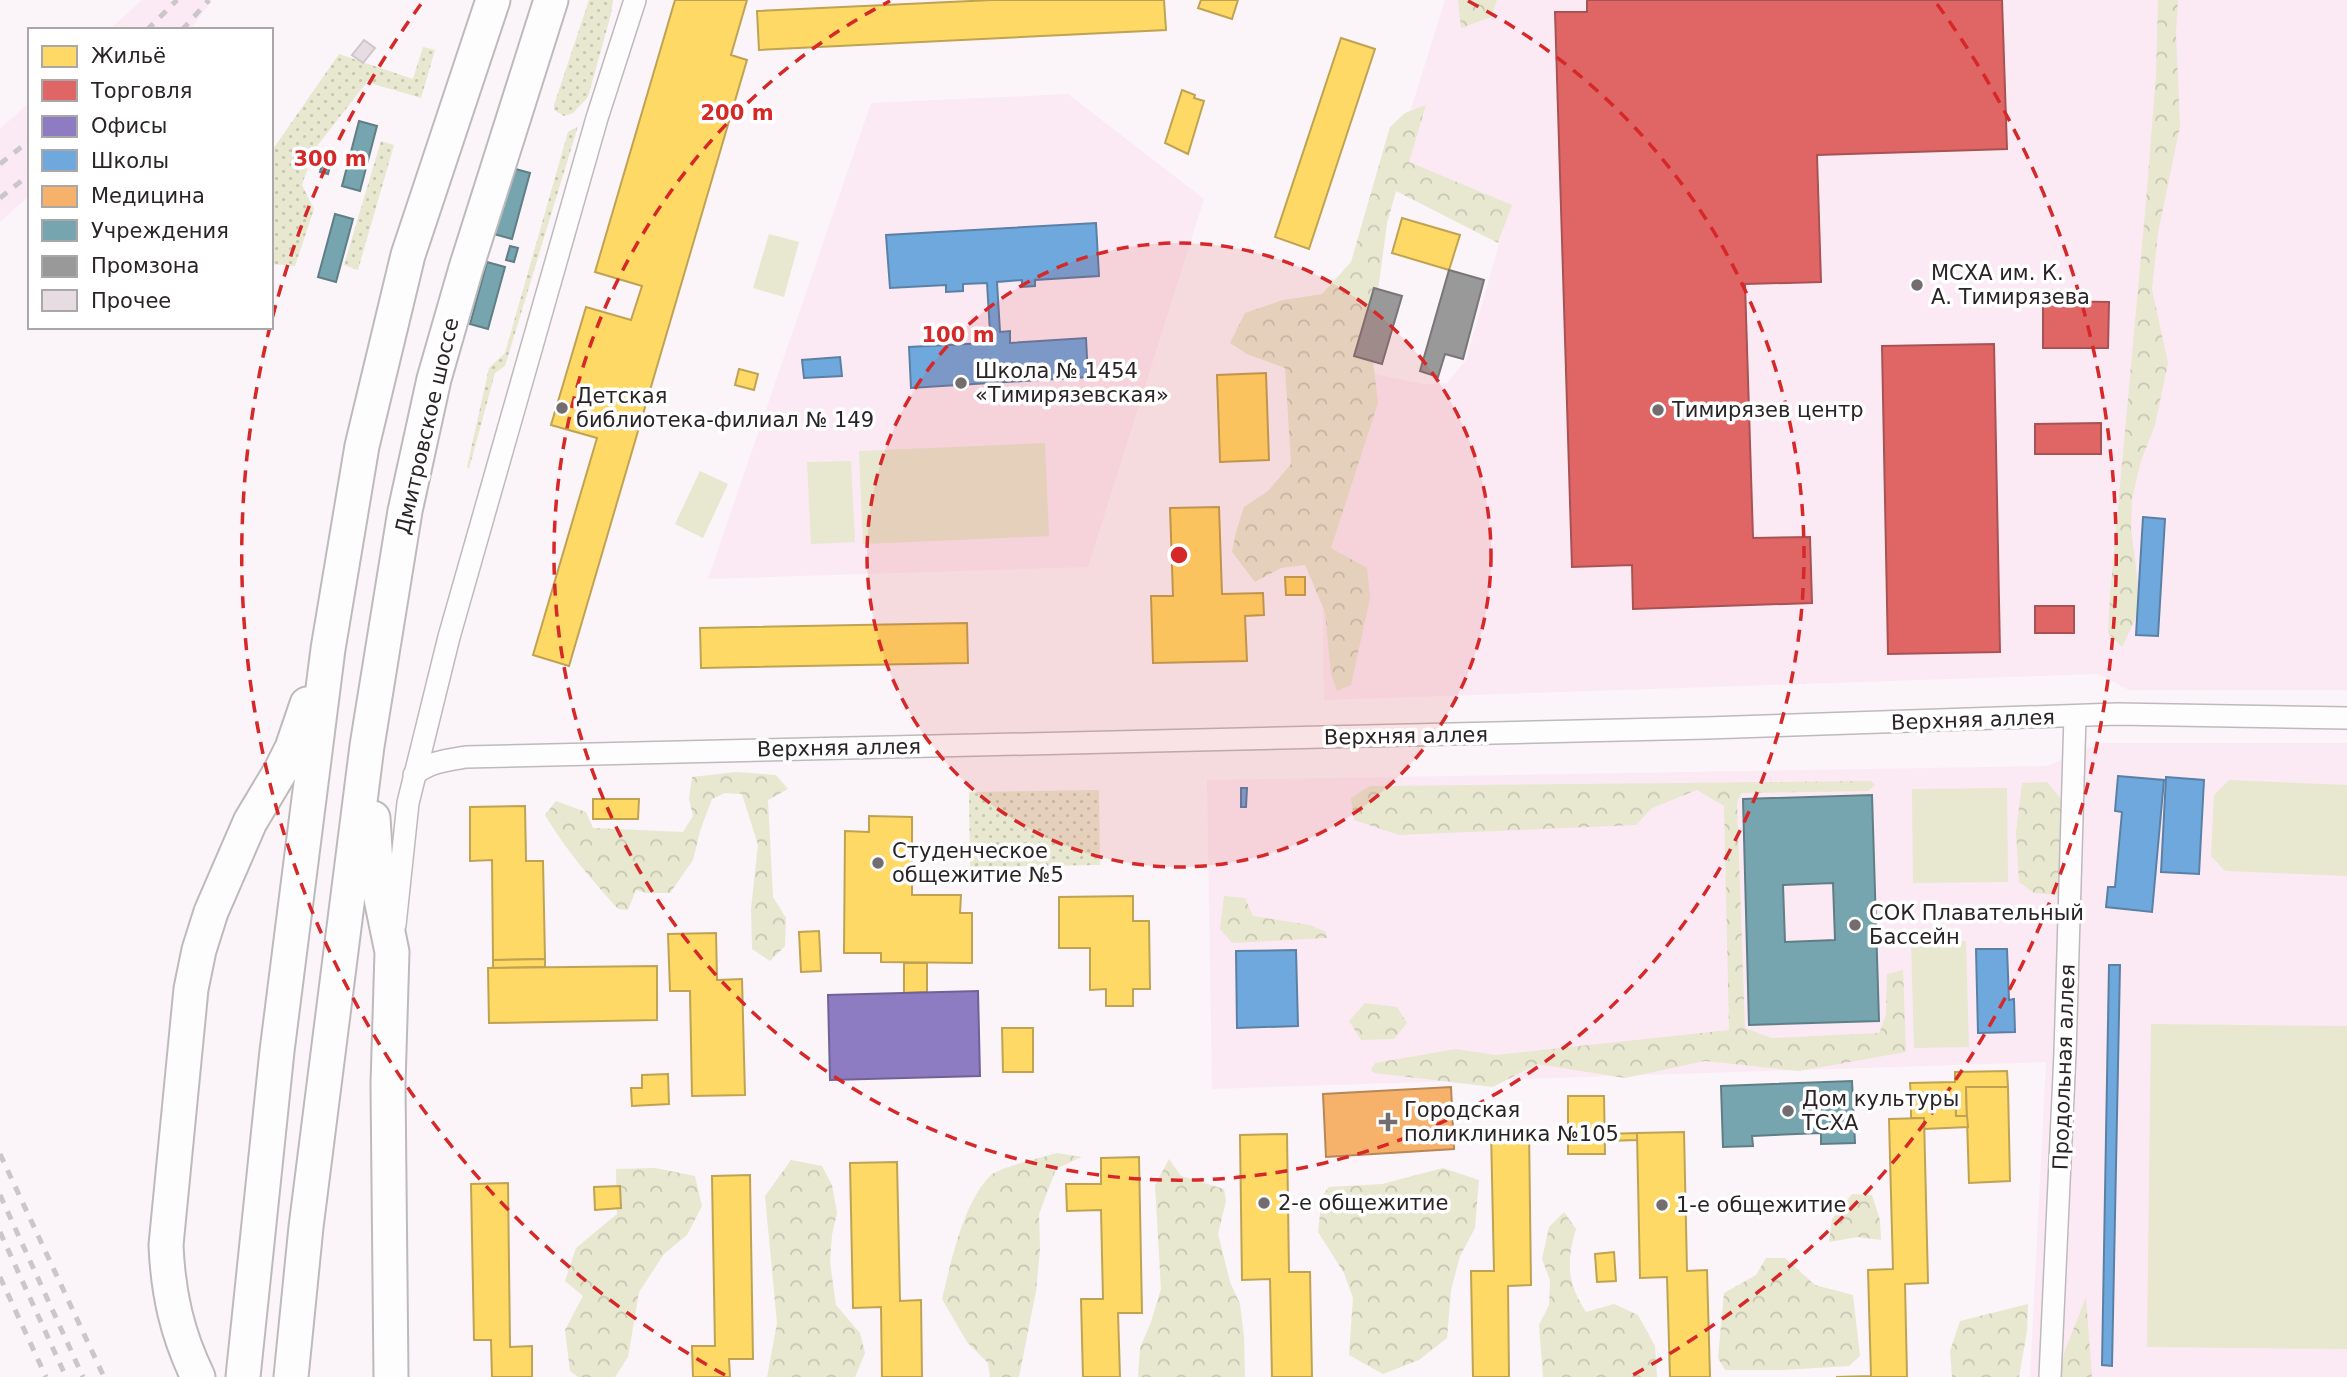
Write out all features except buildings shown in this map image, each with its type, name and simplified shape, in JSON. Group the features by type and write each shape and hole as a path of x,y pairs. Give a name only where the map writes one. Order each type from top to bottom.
{"main road":[{"path":"243,1377 261,1194 328,649 362,446 408,255 493,0"},
{"name":"Дмитровское шоссе","path":"291,1377 306,1227 367,746 405,511 434,379 466,268 551,0"},
{"path":"198,1377 185,1351 174,1318 167,1277 166,1245 191,989 211,912 250,822 292,748 328,649"},
{"path":"367,746 377,878 392,952 388,1084 391,1377"}],"street":[{"path":"392,952 408,803 424,732 597,118 635,0"},
{"name":"Верхняя аллея","path":"414,775 432,764 466,757 1707,728 2117,714 2347,718"},
{"name":"Продольная аллея","path":"2050,1377 2065,1053 2075,716"},
{"name":"Верхняя аллея","path":"424,732 445,751 466,757"}],"shaded area":[{"path":"142,0 212,0 191,28 111,28"},
{"name":"МСХА им. К. А. Тимирязева","path":"1445,0 2347,0 2347,690 2129,690 2098,674 1324,700 1319,392 1353,369 1422,384 1447,383 1466,360 1509,209 1392,170"},
{"name":"Школа № 1454 «Тимирязевская»","path":"1068,94 1204,199 1088,567 708,579 871,103"},
{"path":"28,104 28,197 0,222 0,129"},
{"path":"2100,743 2347,743 2347,1377 2030,1377 2046,1062 1212,1089 1207,780 2047,766"}],"green space":[{"path":"589,0 613,0 611,14 588,97 573,113 564,116 554,110 554,105"},
{"path":"1458,0 1497,0 1491,17 1461,28"},
{"path":"2158,0 2178,0 2176,34 2180,126 2158,233 2152,289 2168,363 2155,425 2141,461 2132,499 2131,529 2141,607 2122,647 2108,633 2110,595 2146,202 2156,75"},
{"path":"423,47 435,50 421,98 367,82 314,150 302,185 314,209 295,266 273,264 273,149 339,54 413,79"},
{"path":"1426,105 1409,162 1512,205 1498,243 1396,191 1387,223 1378,291 1373,360 1378,403 1331,548 1367,568 1370,598 1351,685 1337,691 1331,674 1325,612 1305,565 1281,568 1255,582 1232,552 1244,507 1268,491 1291,464 1285,368 1247,354 1230,343 1245,313 1283,300 1322,294 1351,262 1390,127 1405,113"},
{"path":"578,126 505,366 495,373 469,469 467,467 489,368 505,353 568,132"},
{"path":"381,141 394,145 358,270 344,265"},
{"path":"769,234 799,242 784,297 753,288"},
{"path":"1045,443 1049,536 863,544 859,451"},
{"path":"851,461 855,542 811,544 807,462"},
{"path":"700,471 728,484 703,538 675,524"},
{"path":"736,772 776,775 788,789 768,800 773,897 786,918 785,946 770,961 752,949 751,909 758,845 742,794 725,793 712,799 693,860 670,893 646,893 636,890 628,910 618,909 598,887 545,815 556,801 586,812 593,828 683,832 693,816 689,799 692,777"},
{"path":"2229,780 2347,785 2347,876 2225,871 2211,856 2214,795"},
{"path":"1871,781 1875,785 1868,791 1742,793 1737,802 1745,1028 1771,1038 1879,1033 1886,1015 1887,974 1903,970 1906,1052 1799,1071 1705,1061 1625,1078 1537,1064 1493,1087 1374,1073 1371,1070 1375,1063 1456,1049 1495,1055 1729,1030 1724,806 1697,790 1652,808 1636,825 1399,835 1354,820 1351,798 1370,786"},
{"path":"2047,782 2065,804 2060,845 2059,895 2034,893 2019,882 2016,832 2022,783"},
{"path":"2007,788 2008,882 1913,883 1912,789"},
{"path":"1099,790 1100,865 970,867 969,792"},
{"path":"1224,896 1245,898 1253,916 1310,925 1326,932 1327,938 1232,943 1220,929"},
{"path":"1966,941 1969,1047 1914,1048 1911,942"},
{"path":"1365,1003 1397,1007 1407,1023 1394,1039 1361,1040 1349,1021"},
{"path":"2151,1024 2347,1026 2347,1349 2147,1347"},
{"path":"1057,1153 1081,1157 1056,1169 1039,1214 1040,1249 1036,1291 1019,1377 990,1377 988,1363 967,1342 942,1299 954,1251 973,1201 991,1175"},
{"path":"1169,1159 1181,1176 1224,1189 1226,1201 1218,1234 1230,1282 1240,1304 1245,1377 1138,1377 1140,1348 1161,1289 1155,1185"},
{"path":"791,1160 822,1166 832,1185 837,1213 830,1262 836,1305 860,1333 865,1353 855,1377 767,1377 777,1323 765,1196"},
{"path":"655,1168 695,1176 702,1206 687,1235 664,1254 639,1292 628,1357 615,1377 578,1377 570,1371 565,1330 583,1296 565,1281 576,1248 617,1214 616,1169"},
{"path":"1443,1168 1479,1180 1475,1228 1460,1256 1451,1290 1447,1338 1419,1360 1383,1374 1349,1355 1353,1298 1344,1273 1318,1232 1322,1196 1329,1187 1382,1184"},
{"path":"1852,1194 1872,1195 1880,1220 1881,1240 1858,1237 1829,1242 1832,1219"},
{"path":"1564,1212 1576,1229 1570,1272 1575,1291 1586,1312 1614,1304 1638,1315 1655,1346 1657,1377 1543,1377 1539,1325 1549,1305 1550,1280 1542,1259 1549,1227"},
{"path":"1766,1258 1785,1258 1815,1285 1853,1295 1860,1356 1849,1366 1725,1370 1718,1358 1724,1293 1756,1275"},
{"path":"2086,1297 2092,1377 2059,1377 2064,1353"},
{"path":"2028,1304 2027,1331 2019,1377 1952,1377 1950,1351 1960,1321"}],"railway":[{"path":"149,28 177,0"},
{"path":"184,28 209,0"},
{"path":"0,164 28,142"},
{"path":"0,198 28,176"},
{"path":"0,1154 104,1377"},
{"path":"0,1195 83,1377"},
{"path":"0,1232 66,1377"},
{"path":"0,1277 46,1377"}],"place":[{"name":"МСХА им. К. А. Тимирязева","path":"1917,285"},
{"name":"Школа № 1454 «Тимирязевская»","path":"961,383"},
{"name":"Детская библиотека-филиал № 149","path":"562,408"},
{"name":"Тимирязев центр","path":"1658,410"},
{"name":"Студенческое общежитие №5","path":"878,863"},
{"name":"СОК Плавательный Бассейн","path":"1855,925"},
{"name":"Дом культуры ТСХА","path":"1788,1111"},
{"name":"Городская поликлиника №105","path":"1388,1122"},
{"name":"2-е общежитие","path":"1264,1203"},
{"name":"1-е общежитие","path":"1662,1205"}]}
